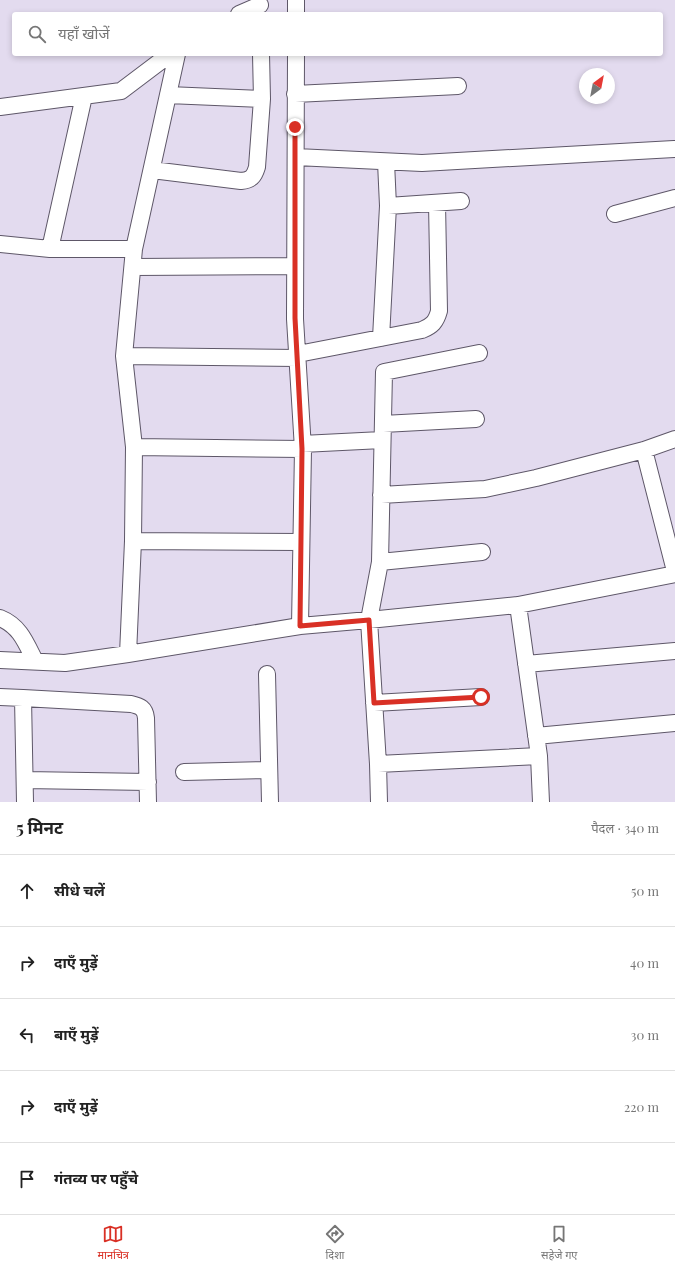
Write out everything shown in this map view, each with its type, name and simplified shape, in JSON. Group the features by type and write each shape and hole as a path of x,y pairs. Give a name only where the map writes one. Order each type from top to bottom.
{"street":[{"path":"296,0 296,12"},
{"path":"244,12 260,6"},
{"path":"0,107 121,91 167,56"},
{"path":"128,654 133,540 134,447 124,356 134,249 177,56"},
{"path":"152,170 241,181 249,180 253,177 257,167 262,99 261,56"},
{"path":"296,56 295,318 302,447 300,626"},
{"path":"295,94 458,86"},
{"path":"168,95 262,99"},
{"path":"50,249 84,96"},
{"path":"296,157 422,163 674,149"},
{"path":"381,338 388,206 386,162"},
{"path":"615,214 675,198"},
{"path":"388,206 461,201"},
{"path":"124,356 298,356 422,330 434,323 439,312 437,203"},
{"path":"0,244 50,249 134,249"},
{"path":"132,267 295,266"},
{"path":"379,802 369,620 380,562 384,372 479,353"},
{"path":"134,447 302,447 382,432 476,419"},
{"path":"381,494 485,489 536,478 644,450 675,439"},
{"path":"644,450 675,571"},
{"path":"133,540 301,542"},
{"path":"380,562 482,552"},
{"path":"0,660 65,663 300,626 518,605 675,574"},
{"path":"518,605 539,756 541,802"},
{"path":"0,618 12,624 23,636 35,661"},
{"path":"526,664 675,651"},
{"path":"267,674 270,802"},
{"path":"0,697 131,704 142,708 145,712 146,718 148,802"},
{"path":"374,703 481,697"},
{"path":"23,698 25,802"},
{"path":"536,736 675,723"},
{"path":"378,764 539,756"},
{"path":"184,772 269,770"},
{"path":"25,780 148,782"}],"route":[{"path":"295,127 295,318 302,449 300,626 369,620 374,703 481,697"}]}
